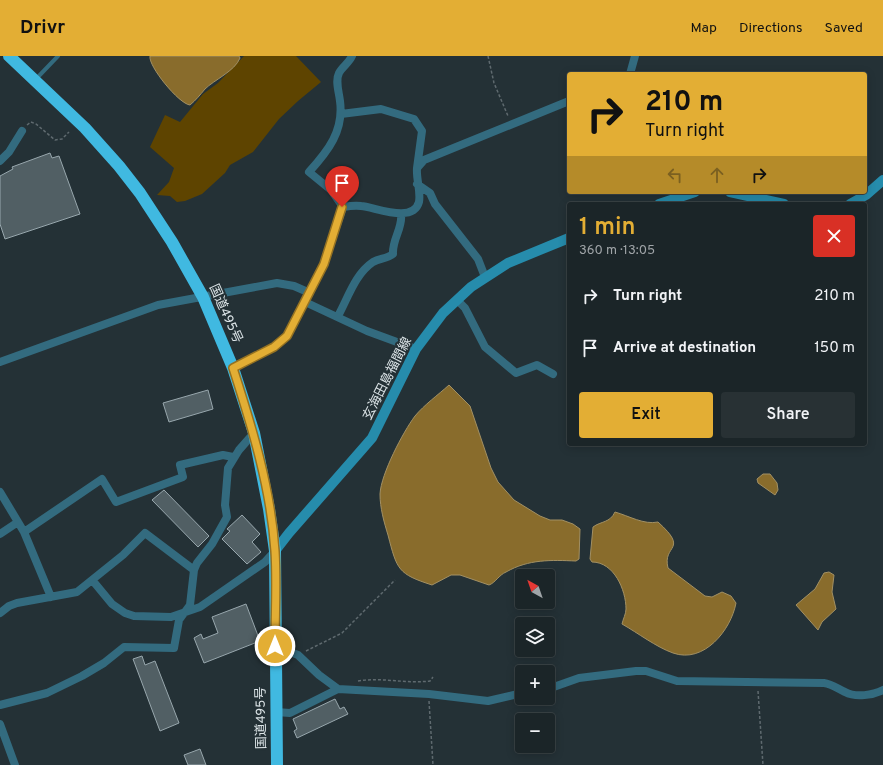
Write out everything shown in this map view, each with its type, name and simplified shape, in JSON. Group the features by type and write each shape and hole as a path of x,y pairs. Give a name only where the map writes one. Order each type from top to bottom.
{"highway":[{"name":"国道495号","path":"9,56 85,128 119,166 172,242 203,297 233,368 254,433 269,509 275,551 277,765"}],"main road":[{"path":"867,193 883,180"},
{"path":"665,202 689,194"},
{"path":"739,194 775,202"},
{"path":"853,202 866,194"},
{"name":"玄海田島福間線","path":"275,551 372,438 416,349 438,319 457,300 485,277 508,263 567,239"}],"street":[{"path":"233,368 274,347 287,336 324,264 342,207 332,190 308,172 330,147 341,114 337,81 339,72 349,62 352,56"},
{"path":"631,72 636,56"},
{"path":"416,168 424,160 567,102"},
{"path":"341,114 381,109 414,119 422,131 416,168 419,194 416,207 401,214 362,206 342,207"},
{"path":"0,161 9,152 22,131"},
{"path":"417,184 430,194 434,204 478,259 485,277"},
{"path":"338,316 358,278 365,269 374,261 389,257 393,254 392,245 402,220 401,214"},
{"path":"0,362 158,305 277,283 294,286 310,293"},
{"path":"457,300 468,313 485,347 516,373 537,365 553,374"},
{"path":"305,302 338,316 344,321 367,331 416,349"},
{"path":"0,705 47,693 104,663 124,647 174,648 179,620 190,605 194,570 197,563 212,544 227,517 226,478 233,457 254,433"},
{"path":"24,532 102,478 116,502 183,477 180,465 223,455 233,457"},
{"path":"0,492 24,532 51,597"},
{"path":"0,534 18,522"},
{"path":"0,612 17,603 77,592 93,581 123,555 145,532 194,570"},
{"path":"93,581 112,604 125,613 134,616 170,617 184,614 200,607 265,562 275,551"},
{"path":"275,646 298,655 319,675 338,689"},
{"path":"555,687 579,678 646,671 677,680 824,683 835,686 846,693 858,695 874,695 883,690"},
{"path":"276,712 290,713 338,689 429,694 488,701 515,695"},
{"path":"0,724 15,765"}],"lane":[{"path":"34,80 58,56"}],"path":[{"path":"488,56 494,83 512,125"},
{"path":"22,131 32,122 55,140 62,139 69,132"},
{"path":"298,655 342,633 395,580"},
{"path":"355,682 372,679 419,682 430,681 433,677"},
{"path":"758,681 763,765"},
{"path":"429,694 433,765"}],"shaded area":[{"path":"150,56 239,56 240,58 234,67 205,89 190,105 179,98 165,84 154,68"},
{"path":"244,56 296,56 321,82 279,119 253,152 230,165 225,173 202,194 185,201 177,202 170,196 157,195 169,182 174,168 150,147 165,115 180,122 203,94 218,83"},
{"path":"449,385 470,406 491,468 498,482 514,500 540,516 550,520 562,520 573,524 580,529 579,559 576,561 540,561 523,565 504,573 489,585 460,575 451,575 432,585 406,574 401,569 394,556 382,515 380,499 381,486 393,454 410,423 423,408"},
{"path":"763,474 770,474 777,483 778,490 775,495 758,483 757,479"},
{"path":"615,512 642,521 653,523 658,522 667,531 674,543 668,555 668,568 705,596 712,597 722,592 731,596 736,603 733,613 722,634 705,649 695,654 684,655 673,653 654,644 622,624 626,609 624,594 621,586 617,578 607,567 600,563 592,562 590,559 593,527 611,518"},
{"path":"829,572 834,575 832,592 836,609 822,622 818,630 796,605 815,589 824,573"}],"building":[{"path":"50,153 52,158 59,156 80,214 5,239 0,224 0,176 13,169 12,167"},
{"path":"208,390 213,409 169,422 163,403"},
{"path":"164,490 209,536 198,547 152,500"},
{"path":"242,515 260,534 252,542 261,552 247,564 222,539 230,531 227,529"},
{"path":"246,604 260,641 204,663 194,638 201,634 203,639 218,633 212,617"},
{"path":"142,656 145,665 155,661 179,723 160,731 133,659"},
{"path":"335,699 340,709 344,707 348,714 297,738 294,731 297,729 293,719"},
{"path":"200,749 206,765 188,765 184,755"}],"route":[{"path":"275,646 275,551 269,509 254,433 233,368 274,347 287,336 324,264 342,207"}]}
